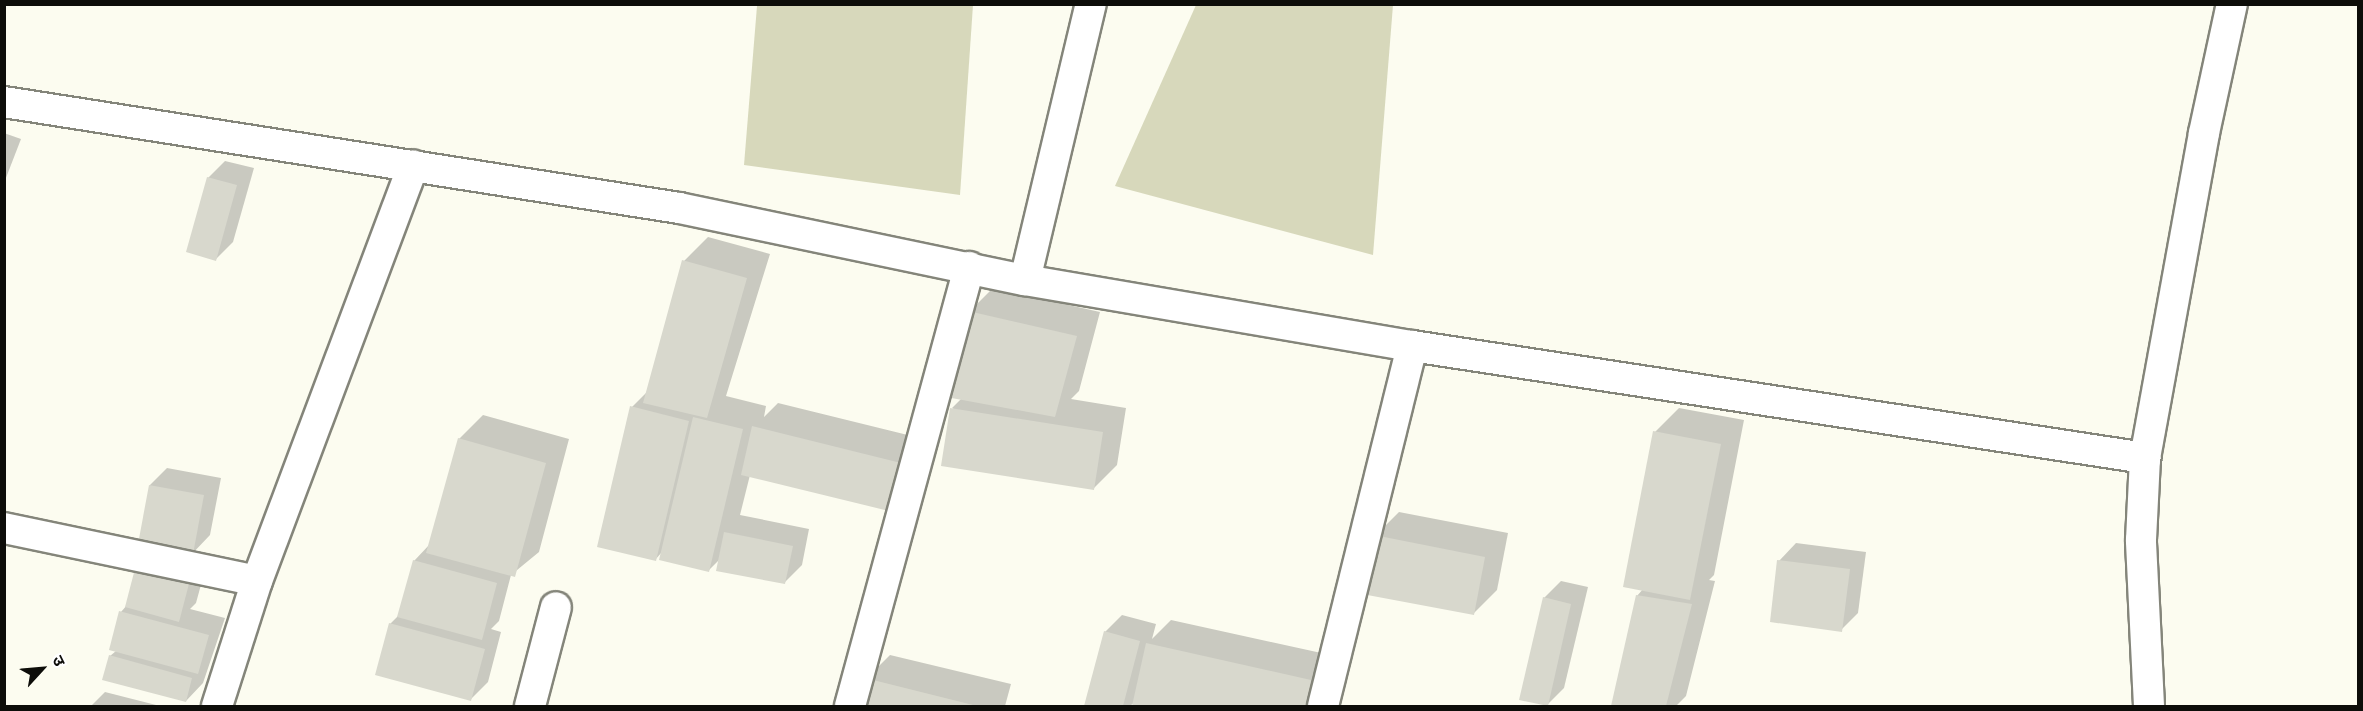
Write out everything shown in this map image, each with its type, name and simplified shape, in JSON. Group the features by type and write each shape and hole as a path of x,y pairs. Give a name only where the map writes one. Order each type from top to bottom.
{"street":[{"path":"1025,280 1091,4"},
{"path":"2149,706 2141,540 2145,458 2204,133 2232,4"},
{"path":"4,102 679,208 1025,280 1412,346 2145,458"},
{"path":"217,706 257,581 413,165"},
{"path":"850,706 969,267"},
{"path":"1323,706 1412,346"},
{"path":"4,528 257,581"},
{"path":"530,706 556,608"}],"green space":[{"path":"973,5 960,195 744,165 757,6"},
{"path":"1196,5 1393,5 1373,255 1115,186"}],"building":[{"path":"207,177 237,185 216,261 186,252"},
{"path":"682,260 747,278 707,418 643,403"},
{"path":"968,311 1077,336 1055,417 946,397"},
{"path":"630,406 689,421 656,561 597,547"},
{"path":"950,408 1103,432 1094,490 941,466"},
{"path":"693,417 743,429 709,572 659,560"},
{"path":"752,426 901,463 889,511 741,475"},
{"path":"1653,431 1721,444 1690,600 1623,587"},
{"path":"458,438 546,463 515,577 426,553"},
{"path":"149,485 204,495 193,554 138,544"},
{"path":"724,532 793,546 785,584 716,571"},
{"path":"1374,535 1485,557 1474,615 1362,594"},
{"path":"413,560 497,583 482,640 397,617"},
{"path":"1777,560 1850,569 1842,632 1770,622"},
{"path":"137,561 191,576 179,622 125,607"},
{"path":"1636,595 1692,604 1666,706 1611,706"},
{"path":"1543,597 1571,604 1548,706 1519,700"},
{"path":"119,611 209,635 198,674 109,650"},
{"path":"389,623 485,649 471,701 375,675"},
{"path":"1104,631 1140,641 1123,706 1084,706"},
{"path":"1146,643 1311,680 1306,706 1132,706"},
{"path":"109,655 192,678 186,702 102,680"},
{"path":"865,678 977,706 858,706"}]}
